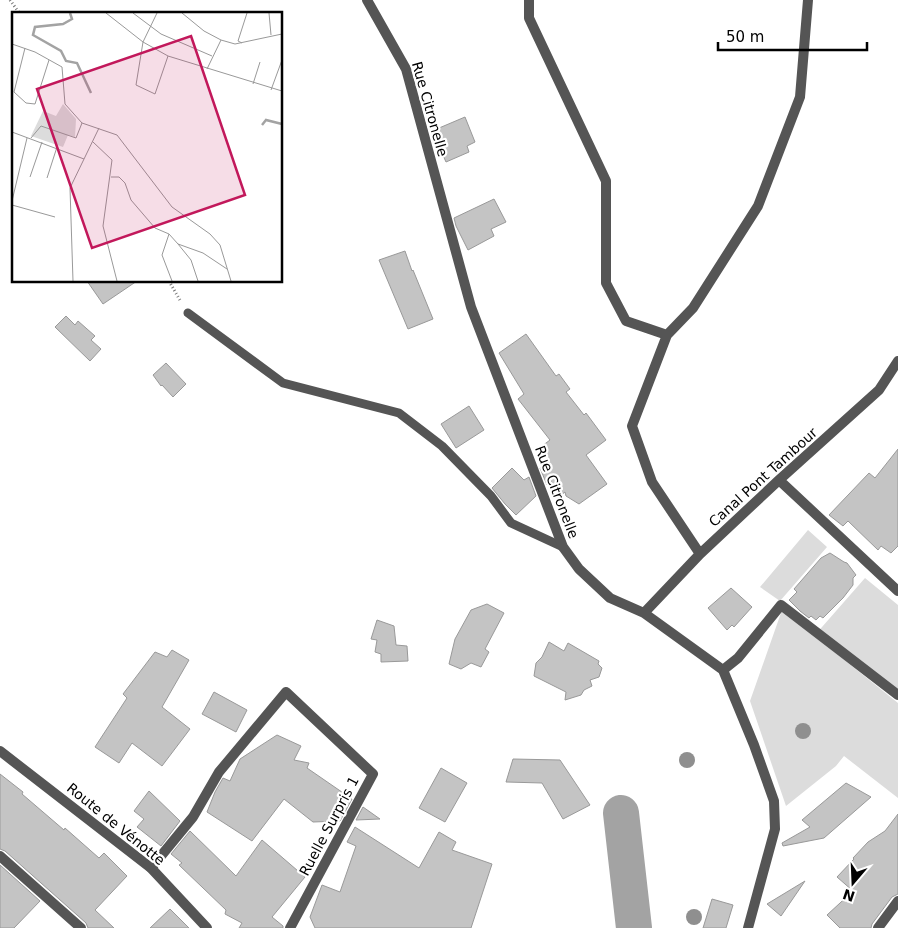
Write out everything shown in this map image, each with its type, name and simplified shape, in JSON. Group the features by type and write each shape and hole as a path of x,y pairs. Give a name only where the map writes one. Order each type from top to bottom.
{"street":[{"name":"Rue Citronelle","path":"367,0 406,69 471,307 563,548 610,598 644,613 723,670"},
{"path":"529,0 529,18 606,180 606,283 626,321 666,335"},
{"path":"700,554 652,482 632,426 666,335 693,308 758,206 800,97 808,0"},
{"name":"Canal Pont Tambour","path":"644,613 700,554 879,390 898,361"},
{"path":"779,480 897,589"},
{"path":"748,928 775,829 774,801 754,745 723,670 738,658 781,605 898,695"},
{"name":"Ruelle Surpris 1","path":"151,868 192,817 219,772 286,692 373,774 290,928"},
{"name":"Route de Vénotte","path":"0,750 151,868 207,928"},
{"path":"0,856 81,928"},
{"path":"878,928 898,902"}],"lane":[{"path":"188,313 283,383 399,413 442,446 491,496 510,523 563,548"}],"path":[{"path":"10,0 19,12"},
{"path":"170,282 188,313"}],"shaded area":[{"path":"808,530 827,547 780,601 760,587"},
{"path":"865,578 898,605 898,699 815,635"},
{"path":"782,610 898,703 898,798 844,756 836,766 786,806 750,701"}],"building":[{"path":"465,117 475,142 467,146 469,152 446,162 432,131"},
{"path":"494,199 506,222 491,229 494,236 468,250 454,218"},
{"path":"405,251 433,319 408,329 379,260"},
{"path":"88,282 136,282 103,304"},
{"path":"66,316 75,325 78,321 95,336 91,340 101,349 90,361 55,327"},
{"path":"526,334 556,376 559,374 570,389 566,392 584,415 586,413 606,440 586,455 607,484 579,504 566,496 565,492 561,495 551,481 547,485 540,468 548,462 538,449 550,440 518,399 524,394 499,353"},
{"path":"166,363 186,384 173,397 153,375"},
{"path":"469,406 484,430 456,448 441,424"},
{"path":"898,449 898,546 891,553 881,546 878,550 848,521 843,526 829,515 869,473 875,478"},
{"path":"512,468 524,480 529,477 536,496 516,515 492,488"},
{"path":"830,553 847,563 856,575 853,578 853,585 843,598 823,618 820,616 816,620 811,616 809,618 789,600 797,592 794,589 821,558"},
{"path":"731,588 752,607 734,627 732,625 727,630 708,608"},
{"path":"487,604 504,613 485,649 489,652 481,667 471,663 461,669 449,664 455,639 471,610"},
{"path":"377,620 394,626 396,645 407,646 408,661 381,662 381,654 375,652 377,640 371,639"},
{"path":"549,642 564,651 568,643 599,661 598,664 602,668 599,677 590,680 592,686 584,690 581,695 565,700 566,692 534,676 536,663 542,657"},
{"path":"172,650 189,660 162,707 190,729 162,766 132,743 119,763 95,747 127,698 123,694 155,652 167,657"},
{"path":"214,692 247,710 236,732 202,714"},
{"path":"277,735 301,746 294,760 309,763 307,768 352,799 340,821 313,822 284,799 252,841 207,812 223,778 230,781 240,759"},
{"path":"513,759 560,760 590,805 563,819 542,783 506,782"},
{"path":"441,768 467,783 445,822 419,808"},
{"path":"0,774 23,792 22,794 64,830 65,828 99,858 104,853 127,876 95,910 114,928 88,928 86,923 5,851 0,849"},
{"path":"846,783 871,797 824,838 783,846 782,843 810,827 802,820"},
{"path":"149,791 180,821 161,846 137,827 144,819 134,811"},
{"path":"363,807 380,819 356,820"},
{"path":"898,814 898,894 892,897 871,928 840,928 827,915 853,891 837,877 868,842 885,831"},
{"path":"355,827 419,868 439,832 456,842 452,850 492,864 471,928 315,928 310,917 322,885 340,892 356,846 347,842"},
{"path":"190,831 236,876 262,840 305,877 272,917 283,928 239,928 242,923 225,914 226,910 179,865 182,863 171,854"},
{"path":"0,865 40,901 14,928 0,928"},
{"path":"805,881 781,916 767,904"},
{"path":"712,899 733,905 726,928 703,928"},
{"path":"170,909 189,928 150,928"}],"waterway":[{"path":"621,813 634,928"}]}
